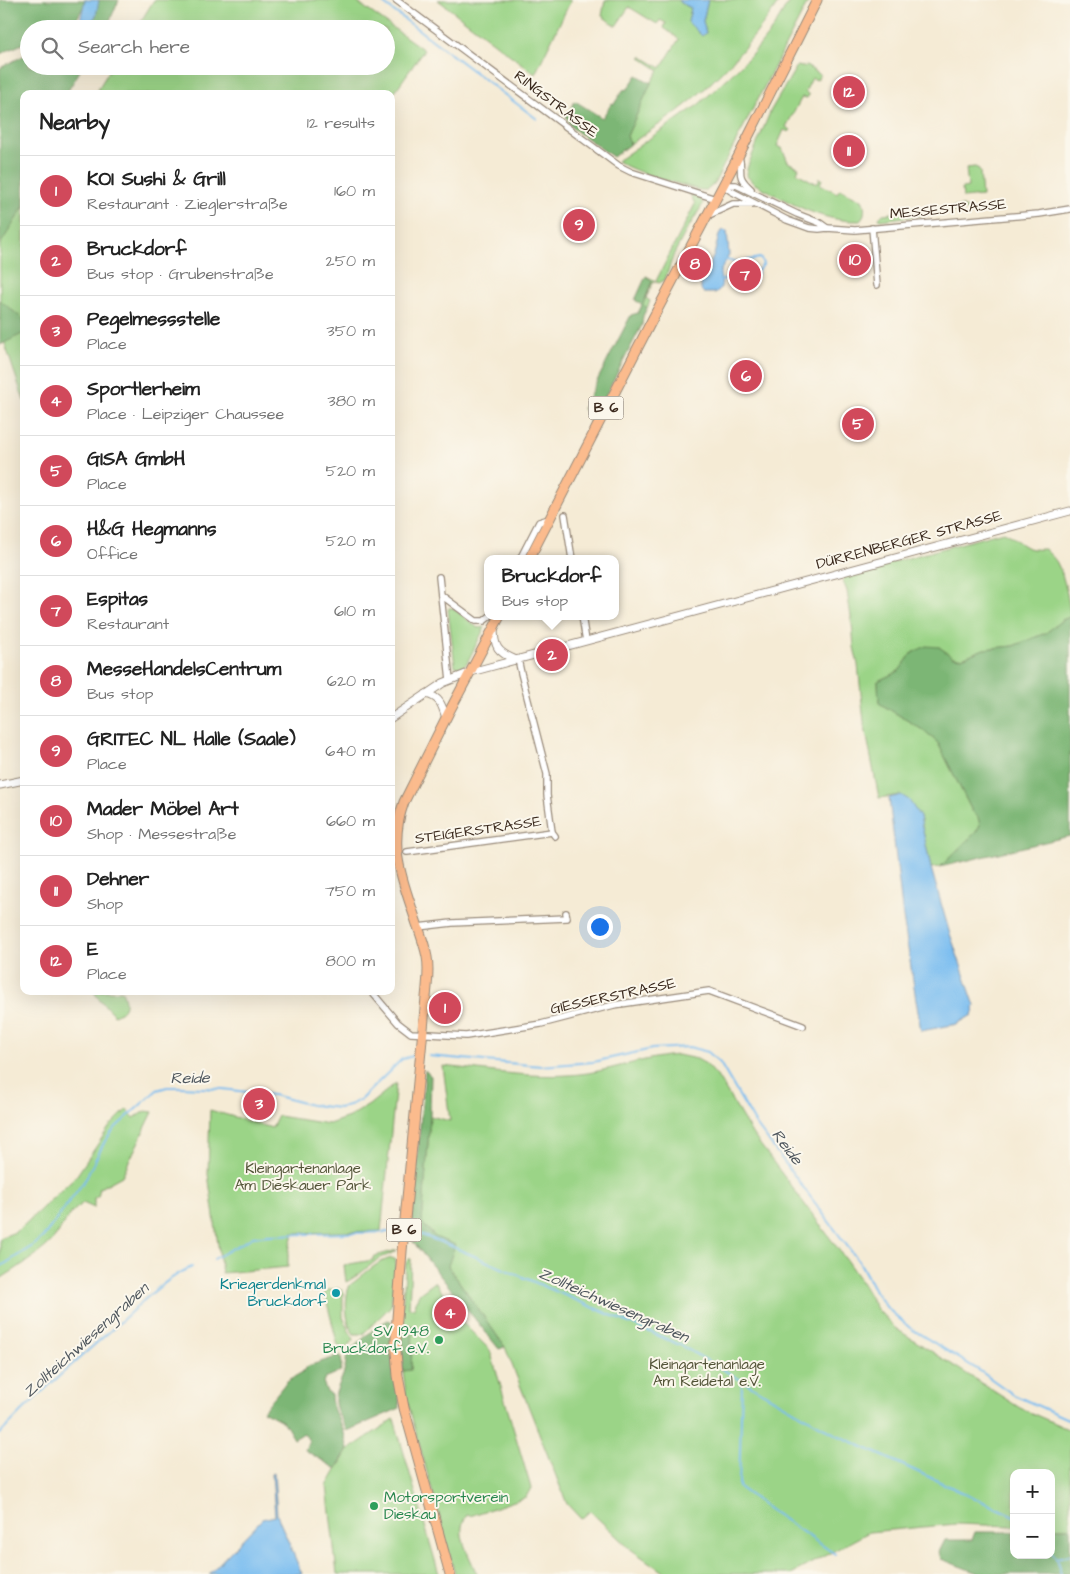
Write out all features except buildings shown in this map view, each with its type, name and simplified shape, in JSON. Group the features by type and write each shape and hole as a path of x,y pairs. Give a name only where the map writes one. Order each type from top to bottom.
{"main road":[{"name":"B 6","path":"531,555 739,156 817,0"},
{"name":"B 6","path":"450,1574 401,1393 396,1352 396,1332 428,967 425,946 400,871 396,854 396,833 399,813 404,802 498,620"}],"street":[{"name":"RINGSTRASSE","path":"396,0 619,166 631,172 716,199"},
{"name":"MESSESTRASSE","path":"739,156 741,164 740,177 756,194"},
{"name":"MESSESTRASSE","path":"724,185 736,185 828,228"},
{"name":"MESSESTRASSE","path":"724,185 731,191 787,220 809,228 819,229 855,230 1039,214 1070,209"},
{"name":"MESSESTRASSE","path":"707,216 733,204 757,205"},
{"path":"872,228 877,285"},
{"name":"DÜRRENBERGER STRASSE","path":"395,715 450,680 471,672 1070,510"},
{"path":"565,515 571,555"},
{"path":"522,555 539,522 549,519"},
{"path":"439,577 450,680"},
{"path":"441,595 476,621 484,622 486,620"},
{"path":"583,620 586,641"},
{"path":"494,627 494,640 498,649 518,659"},
{"name":"STEIGERSTRASSE","path":"407,852 553,834 547,795 548,774 520,673 518,659"},
{"path":"426,694 437,698 441,703 446,718"},
{"path":"0,785 20,781"},
{"path":"418,927 452,923 567,918 566,914"},
{"name":"GIESSERSTRASSE","path":"374,995 389,1014 404,1029 412,1033 466,1036 541,1024 614,1006 709,991 803,1026"}],"green space":[{"path":"0,0 87,0 76,20 20,20 20,45 0,54"},
{"path":"98,0 119,0 110,20 92,20 95,17"},
{"path":"154,0 354,0 382,20 142,20"},
{"path":"438,0 571,0 535,74"},
{"path":"605,0 679,0 679,2 691,8 688,22 698,30 706,33 703,21 708,0 780,0 751,40 705,89 662,123 630,144 627,136 651,83 659,70 640,57 661,68 679,39 664,28 666,23 660,20 657,24 629,7 616,26 602,16"},
{"path":"790,0 809,0 714,184 707,190 699,190 647,174 617,161 698,105 731,75 755,51 772,30"},
{"path":"395,29 424,50 395,91 97,90 107,75 395,75"},
{"path":"20,58 20,75 78,75 68,90 20,90 20,212 0,245 0,68"},
{"path":"797,66 806,66 820,75 817,80 812,78 805,92 809,95 807,98 802,97 786,127 791,130 789,132 784,130 777,146 782,148 788,162 799,168 797,173 817,184 820,178 822,179 820,184 837,193 840,189 862,200 864,211 860,221 831,218 804,209 753,183 747,176 749,163 771,110"},
{"path":"637,75 651,83 627,136 630,144 613,157 571,127 566,116 575,101 602,118 624,89 627,90"},
{"path":"975,167 980,172 982,196 963,198 962,188 968,187 966,168"},
{"path":"690,194 700,197 703,204 674,254 665,280 659,283 654,281 646,298 650,301 647,308 643,304 652,282 646,276 656,281 695,204"},
{"path":"964,206 968,210 880,220 879,218 883,214"},
{"path":"20,212 20,389 5,344 0,319 0,244"},
{"path":"646,276 652,281 643,304 647,308 643,316 642,325 591,424 583,408 631,315 638,313 642,305 635,300"},
{"path":"0,300 20,317 20,335 0,345"},
{"path":"1003,532 1028,548 1045,549 1056,561 1068,598 1070,617 1062,620 1046,633 1013,646 984,649 962,658 953,657 939,647 912,653 899,671 878,681 879,703 926,732 938,743 972,811 978,817 980,825 976,832 940,867 931,868 920,817 901,795 879,798 864,722 852,623 843,578 846,575"},
{"path":"449,608 453,608 478,628 485,627 467,663 460,668 455,666"},
{"path":"1070,617 1070,836 940,867 976,832 980,825 978,817 972,811 938,743 926,732 879,703 878,681 899,671 912,653 926,646 939,647 953,657 962,658 984,649 1013,646 1046,633 1062,620"},
{"path":"96,995 124,995 125,1006 114,1015"},
{"name":"Kleingartenanlage Am Reidetal e.V.","path":"678,1055 697,1059 706,1064 717,1076 753,1135 842,1254 877,1309 895,1328 1020,1408 1070,1430 1070,1528 1055,1528 1055,1469 1010,1469 1010,1526 956,1524 869,1532 791,1574 666,1574 629,1548 590,1511 581,1519 567,1504 505,1347 448,1266 435,1237 422,1223 430,1116 450,1121 443,1066 552,1076 588,1073 655,1058"},
{"path":"425,1070 431,1076 422,1223 435,1237 455,1245 448,1266 505,1347 499,1349 410,1238"},
{"name":"Kleingartenanlage Am Dieskauer Park","path":"396,1083 381,1231 293,1233 288,1255 288,1267 222,1273 208,1174 210,1110 272,1128 278,1116 329,1124 349,1117 369,1105"},
{"path":"127,1109 134,1118 145,1111 153,1112 122,1176 100,1188 98,1196 94,1198 94,1208 83,1203 73,1212 46,1247 0,1279 0,1238 22,1227 77,1175 110,1126"},
{"path":"397,1250 379,1259 346,1282 344,1265 373,1260 375,1256"},
{"path":"392,1258 396,1260 391,1306 363,1334 354,1334 349,1324 346,1310 350,1285 375,1265"},
{"path":"411,1259 409,1308 414,1308 419,1294 435,1282 465,1325 490,1350 531,1488 526,1497 470,1516 467,1515 462,1528 463,1542 478,1574 455,1574 406,1396 403,1371 411,1369 413,1326 401,1325 406,1262"},
{"path":"338,1288 343,1291 343,1317 354,1339 344,1350 338,1346 324,1291"},
{"path":"388,1320 391,1321 393,1326 400,1408 347,1431 336,1409 335,1398 345,1370 347,1353 376,1327"},
{"path":"401,1325 413,1326 411,1370 403,1371"},
{"path":"341,1356 341,1371 325,1378 323,1382 327,1392 331,1395 333,1409 343,1429 348,1449 336,1469 305,1450 309,1441 304,1433 294,1439 284,1422 263,1411 287,1381 301,1373 308,1366"},
{"name":"Motorsportverein Dieskau","path":"394,1419 439,1574 337,1574 327,1486 348,1450"},
{"path":"1055,1528 1070,1528 1070,1574 980,1574 941,1559 939,1552 945,1540 972,1540 975,1532 1010,1532 1010,1559 1055,1559"}],"water":[{"path":"85,0 99,0 96,16 92,20 80,20"},
{"path":"679,0 708,0 703,21 706,33 702,36 688,22 691,8 679,2"},
{"path":"723,230 727,231 729,255 720,272 722,283 715,293 704,293 701,290 701,283 714,255 719,235"},
{"path":"901,795 909,800 920,817 931,868 949,931 975,1006 972,1015 957,1024 921,1031 903,917 889,798"},
{"path":"274,1473 277,1515 302,1574 209,1574 262,1519 275,1516 272,1474"}],"waterway":[{"path":"379,0 537,119"},
{"path":"722,280 757,275 758,270 763,265 760,258 738,262 726,260"},
{"name":"Reide","path":"429,1056 541,1066 593,1062 652,1049 689,1047 708,1052 720,1063 755,1123 860,1263 875,1291 887,1308 910,1328 980,1371 1014,1395 1070,1420"},
{"name":"Reide","path":"0,1267 34,1245 44,1236 85,1180 105,1141 116,1127 157,1090 167,1087 223,1089 273,1095 311,1105 339,1108 361,1099 402,1059 413,1056"},
{"name":"Zollteichwiesengraben","path":"214,1259 253,1237 392,1232"},
{"name":"Zollteichwiesengraben","path":"414,1232 451,1246 680,1345 835,1434 1010,1514"},
{"name":"Zollteichwiesengraben","path":"0,1434 42,1392 153,1293 172,1278 192,1267"},
{"path":"742,1382 739,1487 835,1554"},
{"path":"1056,1558 1070,1555"},
{"path":"1055,1557 1061,1574"}],"place":[{"name":"E","path":"849,92"},
{"name":"Dehner","path":"849,151"},
{"name":"GRITEC NL Halle (Saale)","path":"579,225"},
{"name":"Mader Möbel Art","path":"855,260"},
{"name":"MesseHandelsCentrum","path":"695,264"},
{"name":"Espitas","path":"745,275"},
{"name":"H&G Hegmanns","path":"746,376"},
{"name":"GISA GmbH","path":"858,424"},
{"name":"Bruckdorf","path":"552,655"},
{"name":"KOI Sushi & Grill","path":"445,1008"},
{"name":"Pegelmessstelle","path":"259,1104"},
{"name":"Kriegerdenkmal Bruckdorf","path":"336,1293"},
{"name":"Sportlerheim","path":"450,1313"},
{"name":"SV 1948 Bruckdorf e.V.","path":"439,1340"},
{"name":"Motorsportverein Dieskau","path":"374,1506"}]}
